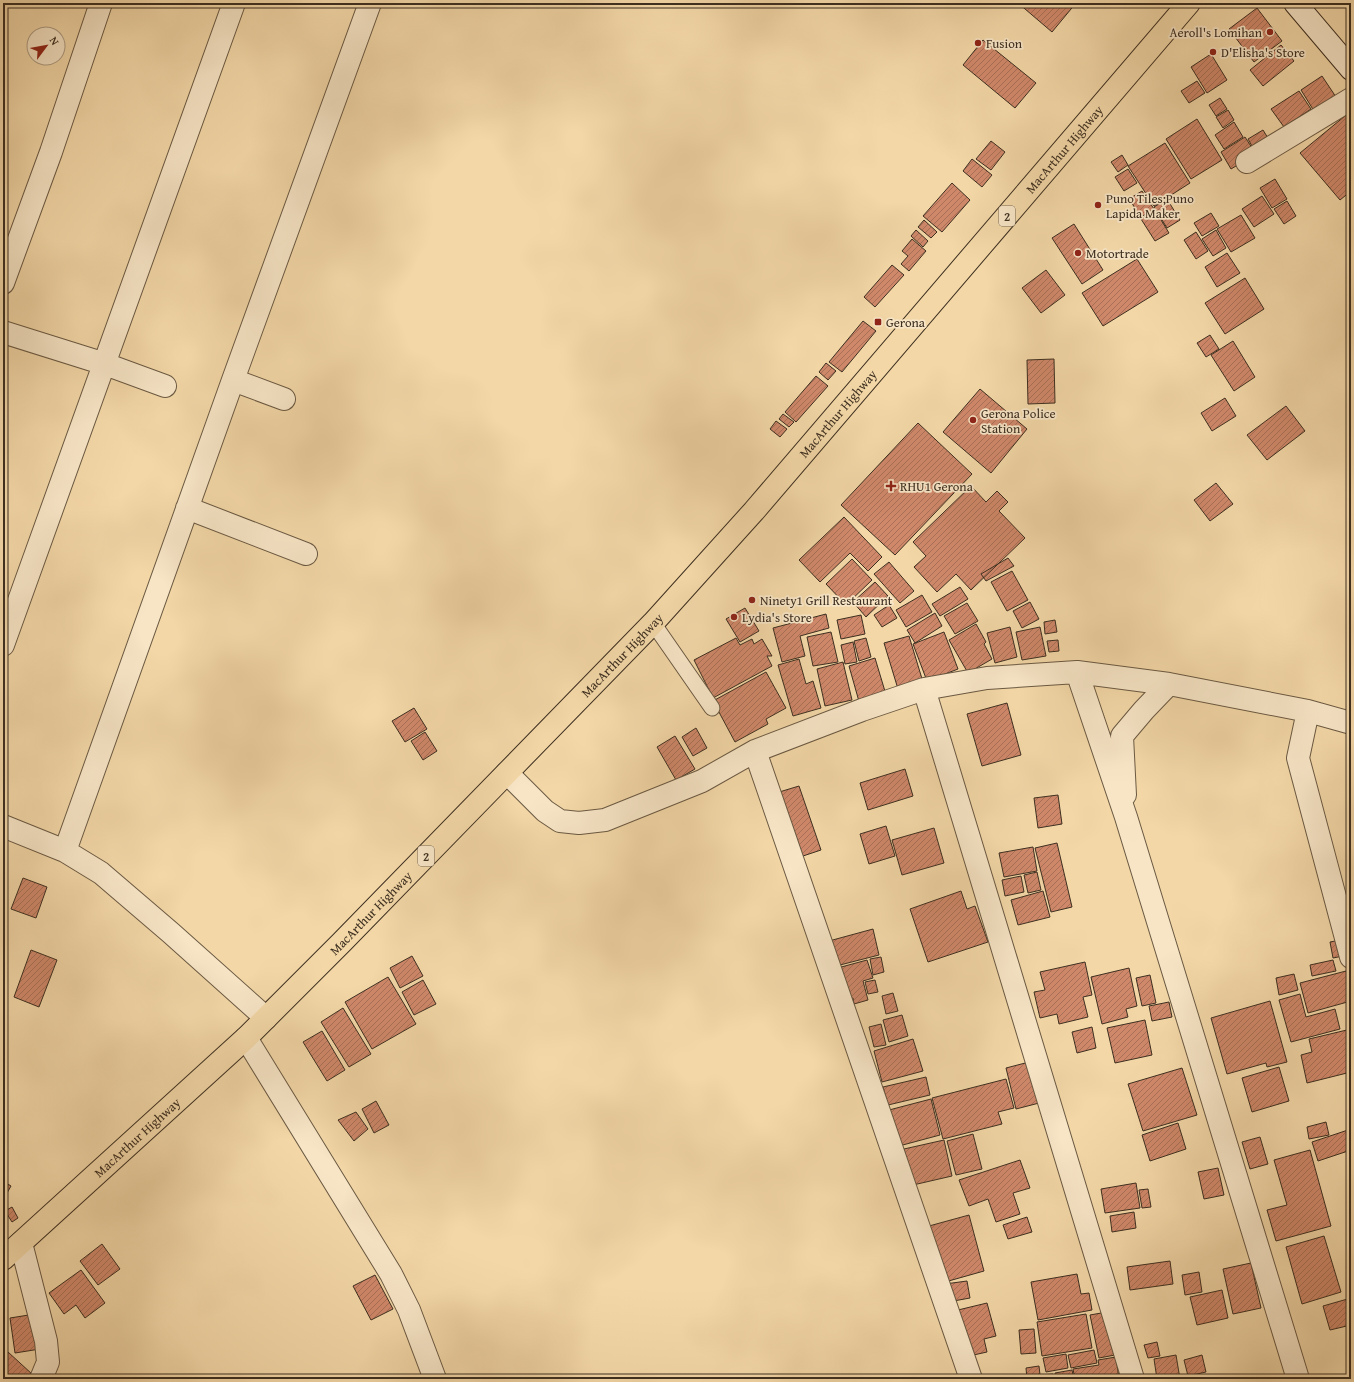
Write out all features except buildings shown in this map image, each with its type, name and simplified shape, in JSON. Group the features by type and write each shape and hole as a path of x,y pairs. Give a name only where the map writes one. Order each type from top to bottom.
{"highway":[{"name":"MacArthur Highway","path":"3,1259 246,1038 507,773 653,622 754,511 1189,3"}],"street":[{"path":"3,282 51,152 101,3"},
{"path":"3,645 234,3"},
{"path":"65,851 233,380 370,3"},
{"path":"1295,3 1351,68"},
{"path":"1247,162 1351,99"},
{"path":"3,332 105,364 165,386"},
{"path":"233,380 284,399"},
{"path":"187,508 306,554"},
{"path":"507,773 545,811 560,821 578,823 605,820 702,781 755,751 862,710 924,689 987,678 1077,672 1169,684 1308,711 1351,723"},
{"path":"1077,672 1126,817 1298,1379"},
{"path":"1126,817 1125,769 1122,736 1169,684"},
{"path":"924,689 1132,1379"},
{"path":"1308,711 1298,758 1351,957"},
{"path":"755,751 971,1379"},
{"path":"3,826 65,851 101,873 266,1018"},
{"path":"246,1038 391,1274 409,1310 435,1379"},
{"path":"21,1243 46,1341 48,1362 41,1379"}],"lane":[{"path":"653,622 712,708"}],"place":[{"name":"Aeroll's Lomihan","path":"1270,32"},
{"name":"Fusion","path":"978,43"},
{"name":"D'Elisha's Store","path":"1213,52"},
{"name":"Puno Tiles;Puno Lapida Maker","path":"1098,205"},
{"name":"Motortrade","path":"1078,253"},
{"name":"Gerona","path":"878,322"},
{"name":"Gerona Police Station","path":"973,420"},
{"name":"RHU1 Gerona","path":"891,486"},
{"name":"Ninety1 Grill Restaurant","path":"752,600"},
{"name":"Lydia's Store","path":"734,617"}]}
